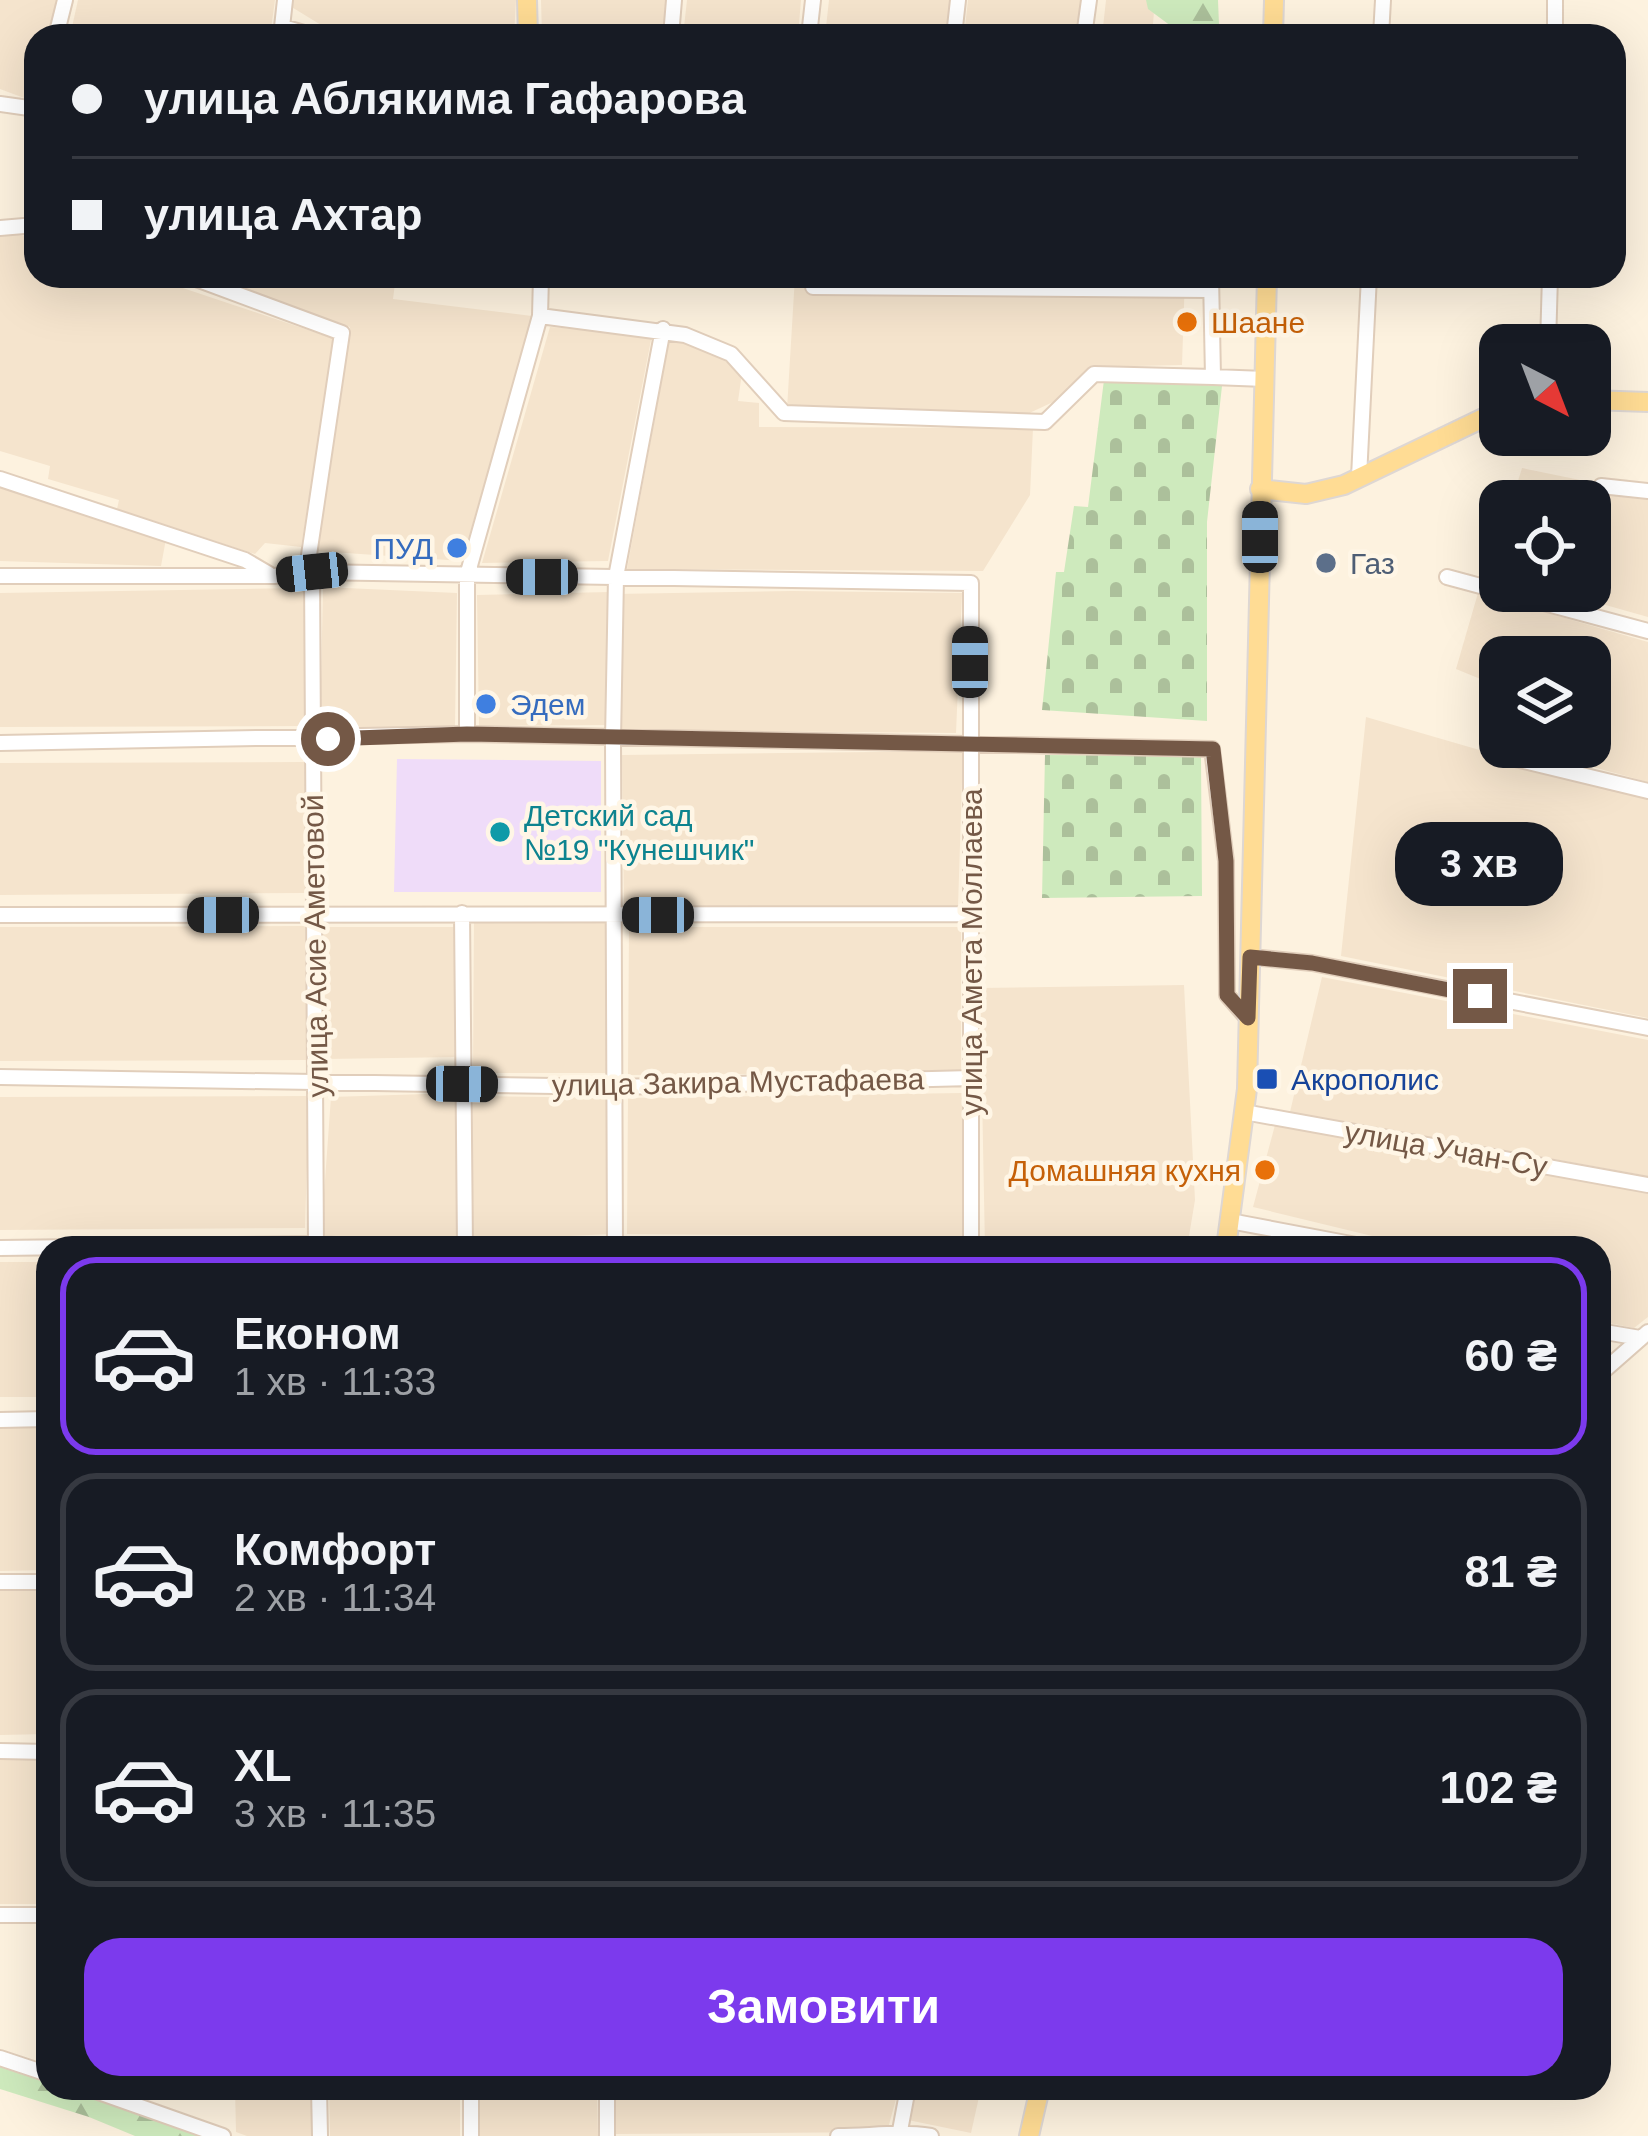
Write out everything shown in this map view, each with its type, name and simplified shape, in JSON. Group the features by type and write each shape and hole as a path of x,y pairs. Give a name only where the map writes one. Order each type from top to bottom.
{"main road":[{"path":"1228,1236 1244,1112 1248,1018 1267,288"},
{"path":"1611,401 1648,403"},
{"path":"1260,489 1306,494 1359,477 1479,420"},
{"path":"1029,2136 1037,2100"}],"street":[{"name":"улица Асие Аметовой","path":"220,288 342,333 309,555 316,1236"},
{"path":"467,734 467,576 540,316 541,288"},
{"path":"1210,288 1213,377"},
{"path":"1359,477 1368,288"},
{"path":"1549,324 1550,288"},
{"path":"540,316 664,329 730,354 784,412 1045,422 1094,374 1265,379"},
{"path":"615,1236 616,577 664,329"},
{"path":"0,478 245,560 274,576"},
{"path":"1611,487 1648,491"},
{"path":"0,576 312,572 616,577"},
{"name":"улица Амета Моллаева","path":"616,577 971,583 971,1236"},
{"path":"1447,577 1648,631"},
{"path":"0,743 467,734 1213,749 1226,861 1227,995 1248,1018"},
{"path":"1553,768 1648,791"},
{"path":"462,913 465,1236"},
{"path":"0,915 973,914"},
{"path":"1250,957 1312,963 1648,1028"},
{"name":"улица Закира Мустафаева","path":"0,1078 616,1087 972,1078"},
{"name":"улица Учан-Су","path":"1244,1112 1648,1185"},
{"path":"1230,1221 1309,1236"},
{"path":"0,1248 36,1248"},
{"path":"1611,1332 1644,1335"},
{"path":"1611,1364 1644,1335"},
{"path":"0,1420 36,1419"},
{"path":"0,1582 36,1582"},
{"path":"0,1751 36,1752"},
{"path":"0,1915 36,1915"},
{"path":"0,2057 36,2070"},
{"path":"120,2100 223,2136"},
{"path":"319,2100 320,2136"},
{"path":"471,2100 471,2136"},
{"path":"607,2100 607,2136"},
{"path":"899,2133 906,2100"},
{"path":"838,2136 931,2136"}],"shaded area":[{"path":"0,0 57,0 52,24 24,24 24,98 0,89"},
{"path":"78,0 275,0 272,24 73,24"},
{"path":"290,0 516,0 515,24 319,24 290,6"},
{"path":"541,0 667,0 664,24 542,24"},
{"path":"687,0 801,0 799,24 684,24"},
{"path":"829,0 951,0 949,24 826,24"},
{"path":"968,0 1083,0 1080,24 965,24"},
{"path":"1106,0 1155,0 1153,24 1103,24"},
{"path":"0,233 24,236 24,288 183,288 335,339 301,547 265,543 255,554 117,509 119,500 48,479 50,466 0,451"},
{"path":"238,288 394,288 393,299 532,316 462,561 317,551 350,327"},
{"path":"794,288 1185,288 1182,365 1091,367 1066,396 1023,416 787,409"},
{"path":"550,327 652,335 608,561 482,563"},
{"path":"670,336 743,366 738,401 759,403 759,427 1033,428 1030,495 983,571 627,569"},
{"path":"1522,468 1580,480 1518,480"},
{"path":"1611,486 1648,494 1648,617 1611,607"},
{"path":"0,488 114,518 166,539 161,566 0,561"},
{"path":"323,587 457,593 455,726 320,731"},
{"path":"304,588 307,726 0,727 0,593"},
{"path":"610,592 605,725 479,726 477,595"},
{"path":"962,593 956,733 615,730 614,594"},
{"path":"1478,593 1479,612 1544,612 1648,642 1648,782 1597,768 1611,768 1611,636 1479,636 1479,678 1456,669"},
{"path":"1366,717 1479,750 1479,768 1541,768 1648,799 1648,1018 1341,956"},
{"path":"963,751 958,907 624,907 622,755"},
{"path":"397,759 601,761 601,892 394,892"},
{"path":"305,762 305,893 0,895 0,763"},
{"path":"474,918 609,920 608,1073 473,1073"},
{"path":"305,926 307,1060 0,1061 0,927"},
{"path":"322,927 460,927 460,1057 325,1059"},
{"path":"629,927 961,927 961,1072 628,1075"},
{"path":"1322,977 1648,1040 1648,1176 1290,1112"},
{"path":"1184,985 1195,1200 1189,1236 985,1236 980,988"},
{"path":"458,1093 456,1236 321,1236 331,1097"},
{"path":"962,1093 963,1236 627,1234 628,1098"},
{"path":"309,1096 305,1228 0,1230 0,1097"},
{"path":"473,1096 610,1098 610,1234 469,1236"},
{"path":"1275,1125 1648,1193 1648,1317 1634,1328 1611,1323 1611,1236 1372,1236 1253,1207"},
{"path":"0,1262 36,1262 36,1397 0,1397"},
{"path":"36,1427 36,1570 0,1571 0,1428"},
{"path":"0,1591 36,1591 36,1734 0,1735"},
{"path":"0,1759 36,1759 36,1904 0,1904"},
{"path":"235,2100 313,2100 313,2136 236,2132"},
{"path":"329,2100 460,2100 460,2136 330,2136"},
{"path":"479,2100 597,2100 598,2136 479,2136"},
{"path":"613,2100 896,2100 887,2132 612,2134"},
{"path":"912,2100 978,2100 971,2133 908,2120"}],"green space":[{"path":"1146,0 1218,0 1219,24 1168,24 1148,9"},
{"path":"1104,380 1222,386 1207,522 1207,721 1042,710 1056,572 1064,572 1074,506 1088,507"},
{"path":"1045,755 1201,756 1202,896 1042,898"},
{"path":"0,2064 36,2076 36,2100 103,2100 201,2136 135,2136 0,2089"}],"place":[{"name":"Шаане","path":"1187,322"},
{"name":"ПУД","path":"457,548"},
{"name":"Газ","path":"1326,563"},
{"name":"Эдем","path":"486,704"},
{"name":"Детский сад №19 \"Кунешчик\"","path":"500,832"},
{"name":"Акрополис","path":"1267,1079"},
{"name":"Домашняя кухня","path":"1265,1170"}],"route":[{"path":"328,739 467,734 1213,749 1226,861 1227,995 1248,1018 1250,957 1312,963 1480,996"}]}
